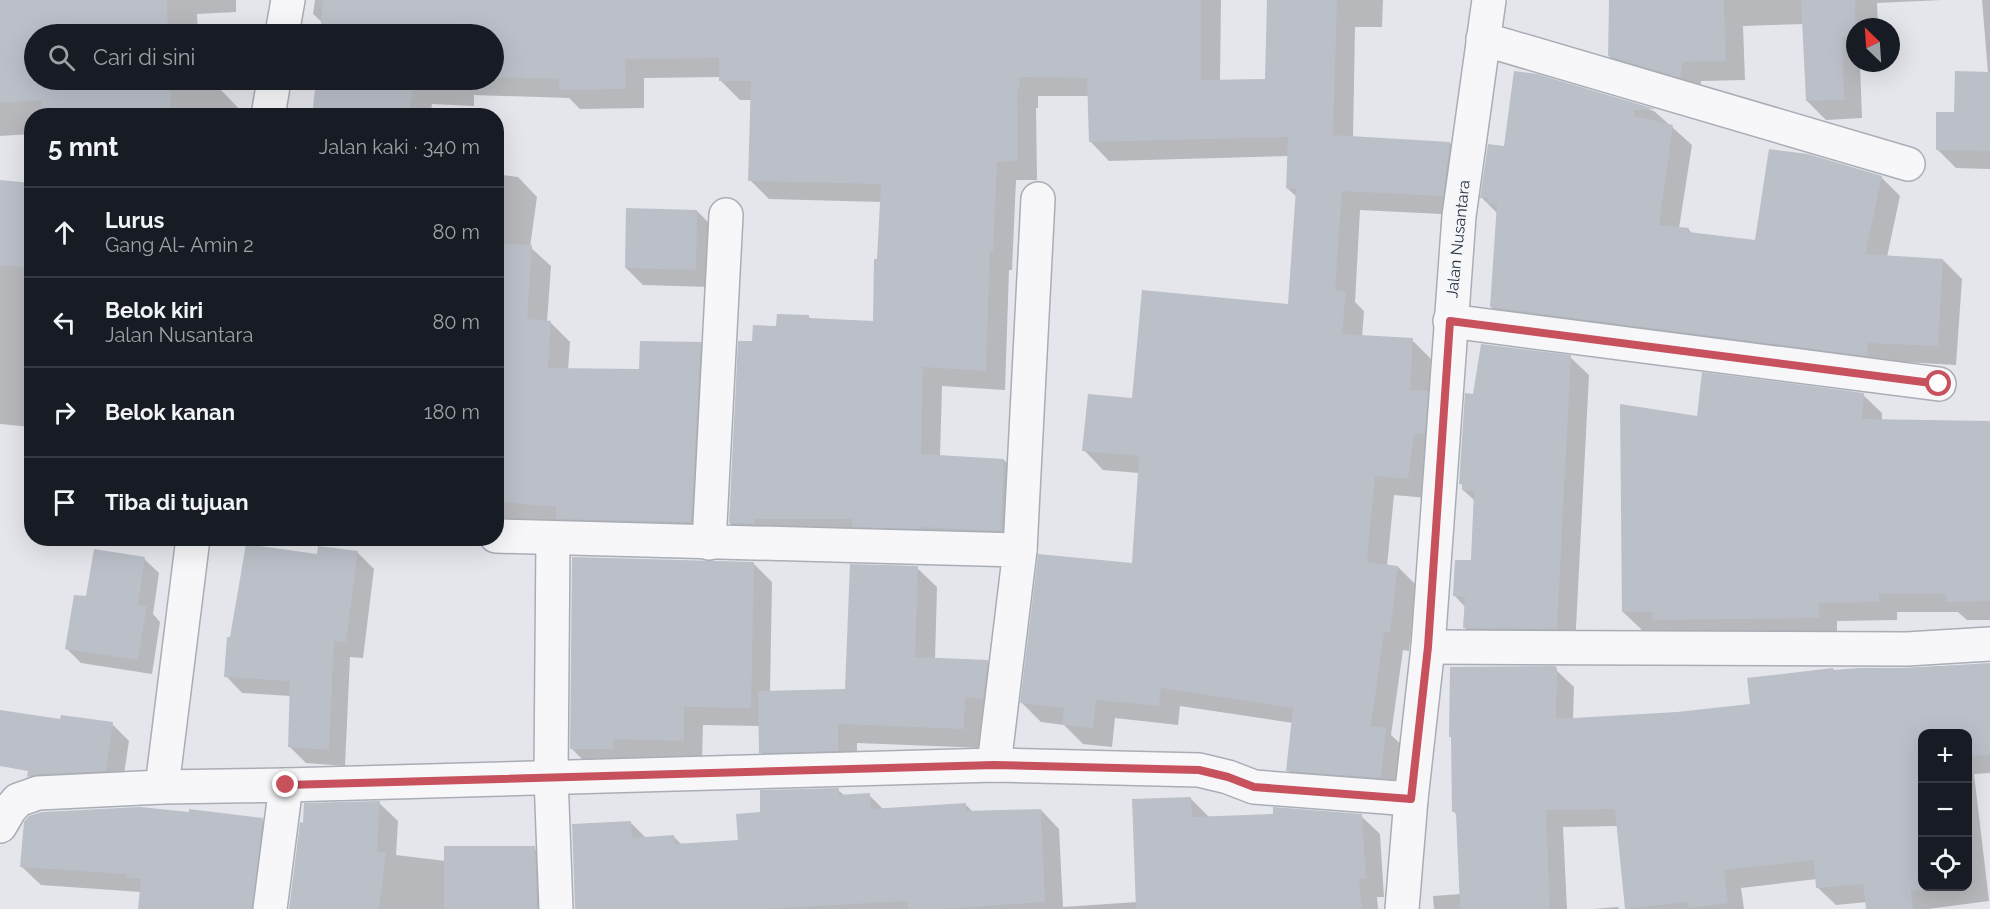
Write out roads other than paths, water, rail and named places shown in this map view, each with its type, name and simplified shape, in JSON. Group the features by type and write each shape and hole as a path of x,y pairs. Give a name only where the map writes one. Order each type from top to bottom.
{"street":[{"path":"284,24 288,0"},
{"name":"Jalan Nusantara","path":"1402,909 1411,799 1428,647 1459,216 1489,0"},
{"path":"1483,39 1908,164"},
{"path":"269,108 272,90"},
{"path":"994,765 1020,550 1038,199"},
{"path":"709,543 726,215"},
{"path":"1450,321 1939,384"},
{"path":"504,536 1020,550"},
{"path":"553,538 551,777 556,909"},
{"path":"162,787 192,546"},
{"path":"1428,647 1907,649 1990,644"},
{"path":"0,826 18,800 38,793 162,787 994,765 1199,770 1228,777 1254,787 1411,799"},
{"path":"270,909 286,785"}]}
